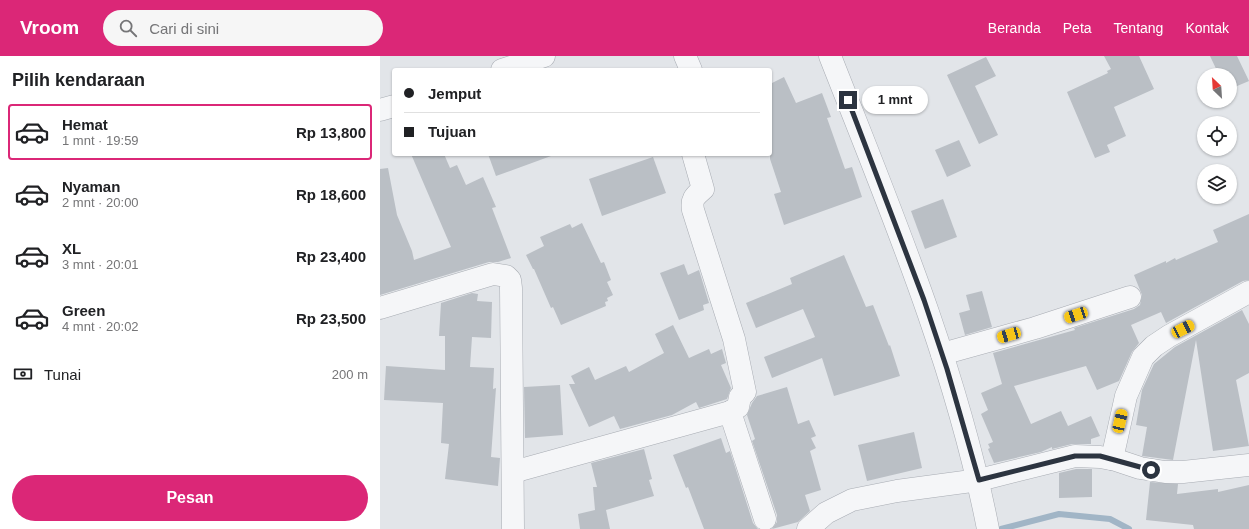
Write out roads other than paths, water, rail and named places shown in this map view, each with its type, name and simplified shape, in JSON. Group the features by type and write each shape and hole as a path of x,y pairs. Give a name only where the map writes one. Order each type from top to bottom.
{"street":[{"path":"508,68 544,56"},
{"path":"685,56 690,68"},
{"path":"830,56 914,274 942,354 979,480 986,520"},
{"path":"380,110 392,107"},
{"path":"513,472 730,412 738,407 740,397 745,392 734,339 691,203 694,196 703,189 695,156"},
{"path":"380,308 493,274 506,276 510,280 513,529"},
{"path":"1112,459 1126,396 1143,357 1154,346 1169,336 1249,292"},
{"path":"942,354 1035,328 1130,297"},
{"path":"730,412 765,519"},
{"path":"808,529 826,513 852,500 897,491 979,480 1075,456 1100,456 1140,468 1165,472 1183,472 1249,465"}],"waterway":[{"path":"1001,529 1059,514 1110,519 1129,529"}]}
